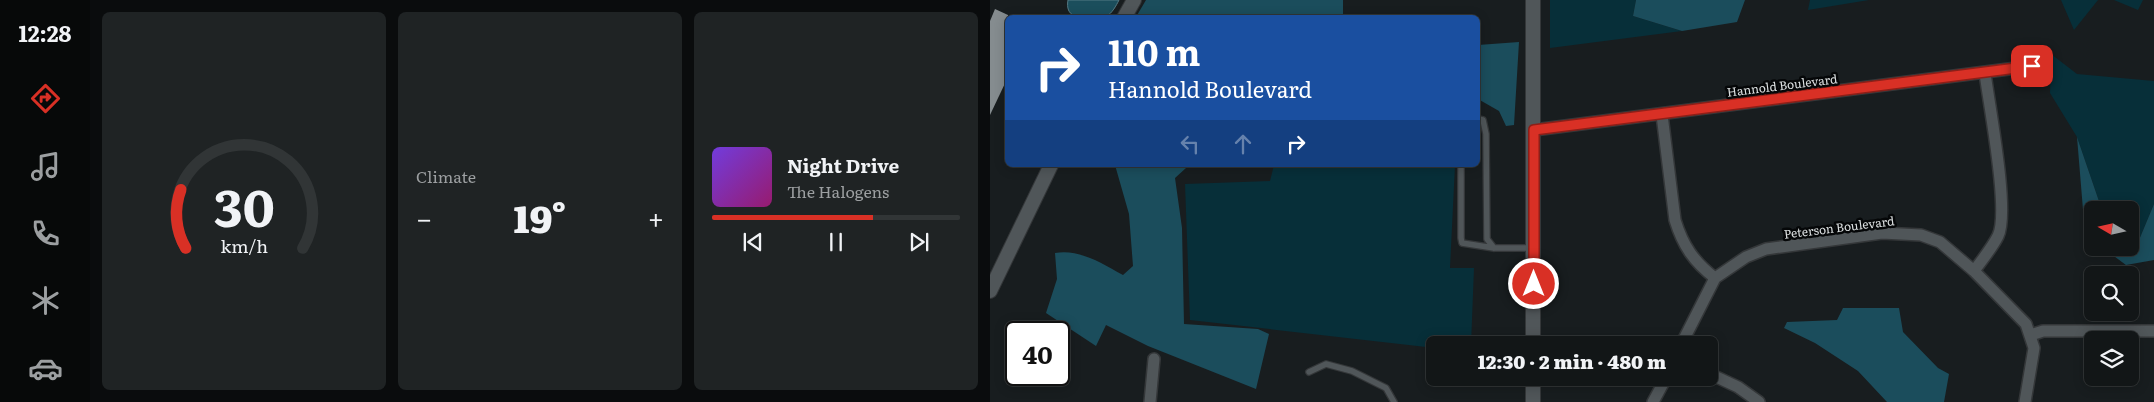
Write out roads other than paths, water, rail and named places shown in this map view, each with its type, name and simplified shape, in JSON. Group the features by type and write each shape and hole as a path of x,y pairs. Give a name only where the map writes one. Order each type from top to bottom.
{"street":[{"path":"1126,15 1134,0"},
{"path":"1533,0 1533,336"},
{"name":"Hannold Boulevard","path":"1534,130 2032,66"},
{"path":"1974,271 1999,235 2003,218 1985,73"},
{"path":"1662,115 1675,220 1680,236 1694,260 1715,278"},
{"path":"990,291 1050,167"},
{"name":"Peterson Boulevard","path":"1686,336 1715,278 1746,256 1766,249 1882,233 1921,235 1940,242 1974,271 2026,324 2031,335"},
{"path":"2025,402 2034,348 2031,335 2043,331 2154,331"},
{"path":"1150,402 1154,359"},
{"path":"1718,378 1738,387 1759,402"},
{"path":"1533,386 1533,402"},
{"path":"1653,402 1662,386"}],"lane":[{"path":"1480,119 1483,120 1486,134 1487,238 1494,248"},
{"path":"1461,167 1462,243 1494,248 1534,248"},
{"path":"1309,372 1326,364 1352,371 1386,388 1394,402"}]}
